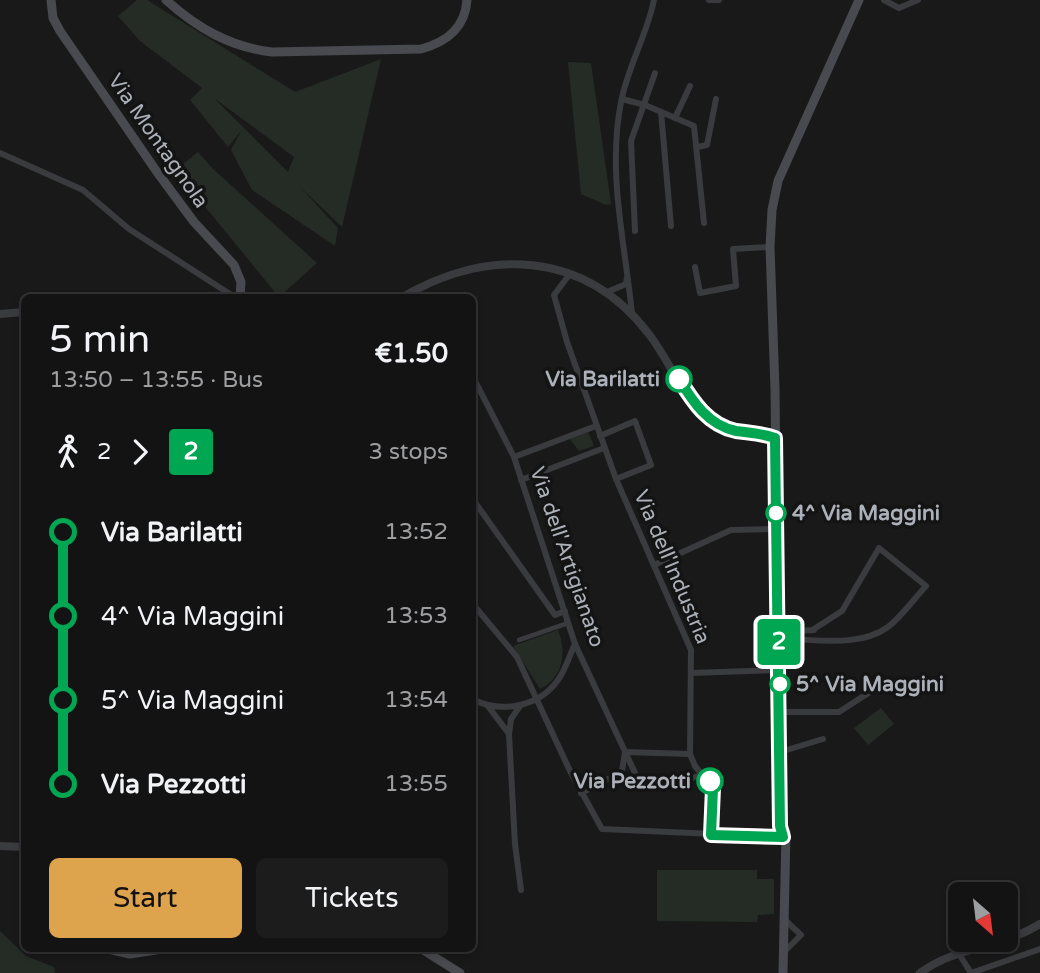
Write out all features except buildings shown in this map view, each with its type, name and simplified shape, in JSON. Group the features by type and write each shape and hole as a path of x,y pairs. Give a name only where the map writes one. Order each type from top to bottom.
{"main road":[{"name":"Via Montagnola","path":"51,0 53,18 60,31 157,172 194,222 234,265 241,282 239,294"},
{"path":"166,0 193,23 217,37 250,49 285,52 402,51 434,46 458,28 467,0"},
{"path":"783,973 785,826 781,810 770,247 778,181 859,0"},
{"path":"122,952 143,952"},
{"path":"426,952 460,973"}],"street":[{"path":"632,314 619,232 615,137 622,99 654,0"},
{"path":"709,0 719,0"},
{"path":"884,0 899,8 918,0"},
{"path":"635,231 632,131 645,105 655,73"},
{"path":"675,118 690,86"},
{"path":"622,99 645,105 694,126 704,223"},
{"path":"697,147 707,145 706,138 716,99"},
{"path":"657,111 671,226"},
{"path":"697,139 706,138"},
{"path":"0,153 83,190 137,234 187,263 232,294"},
{"path":"695,267 700,293 736,286 733,249 770,247"},
{"path":"411,294 453,272 502,263 569,275 607,292 632,314 705,415 725,427 775,438"},
{"name":"Via dell'Industria","path":"569,275 554,295 555,303 616,480 689,643 690,754"},
{"path":"607,292 627,284"},
{"path":"621,303 627,284"},
{"path":"0,314 21,312"},
{"name":"Via dell'Artigianato","path":"476,383 514,457 575,644 638,778"},
{"name":"Via dell'Industria","path":"600,436 635,421 651,465 616,480"},
{"path":"514,457 596,426"},
{"path":"756,432 775,426"},
{"path":"522,480 604,448"},
{"path":"476,504 555,615 565,611"},
{"path":"654,565 731,530 776,529"},
{"path":"879,548 926,586 887,627 867,637 814,639 779,635 814,629 842,611 879,548"},
{"path":"476,608 513,650 581,793 602,829 783,837"},
{"path":"519,640 569,623"},
{"path":"814,629 814,639"},
{"path":"476,701 488,706 506,708 520,706 538,698 559,679 575,644"},
{"path":"691,673 780,670"},
{"path":"780,712 839,712 887,681"},
{"path":"488,706 509,734"},
{"path":"520,706 512,719 509,734 515,844 521,890"},
{"path":"506,708 512,719"},
{"path":"501,720 506,708"},
{"path":"780,752 823,738"},
{"path":"621,777 625,752 690,754 713,788 711,835"},
{"path":"581,793 608,779 621,777 689,779 702,775"},
{"path":"0,846 21,847"},
{"path":"782,917 802,936 783,954"},
{"path":"920,973 949,956 1014,938 1040,923"},
{"path":"961,957 971,973 1040,949"}],"shaded area":[{"path":"137,0 147,0 295,92 381,59 342,227 300,187 338,228 335,246 252,190 231,150 241,131 228,147 190,100 202,88 140,41 118,16","holes":["214,98 294,157 288,172"]},
{"path":"568,62 591,63 611,204 606,205 581,194"},
{"path":"198,152 213,169 317,263 282,294 277,294 175,170"},
{"path":"588,432 594,446 579,451 570,439"},
{"path":"558,630 562,647 561,664 554,678 540,689 513,646"},
{"path":"881,708 894,724 868,745 854,728"},
{"path":"657,870 757,870 757,879 774,879 774,914 758,915 757,922 657,921"},
{"path":"0,931 26,956 54,967 55,973 0,973"}],"bus line":[{"name":"2","path":"679,379 698,408 712,421 735,430 756,432 775,438 780,832 783,837 711,835 713,788 710,781"}],"place":[{"name":"Via Barilatti","path":"679,379"},
{"name":"4^ Via Maggini","path":"776,513"},
{"name":"5^ Via Maggini","path":"780,684"},
{"name":"Via Pezzotti","path":"710,781"}]}
